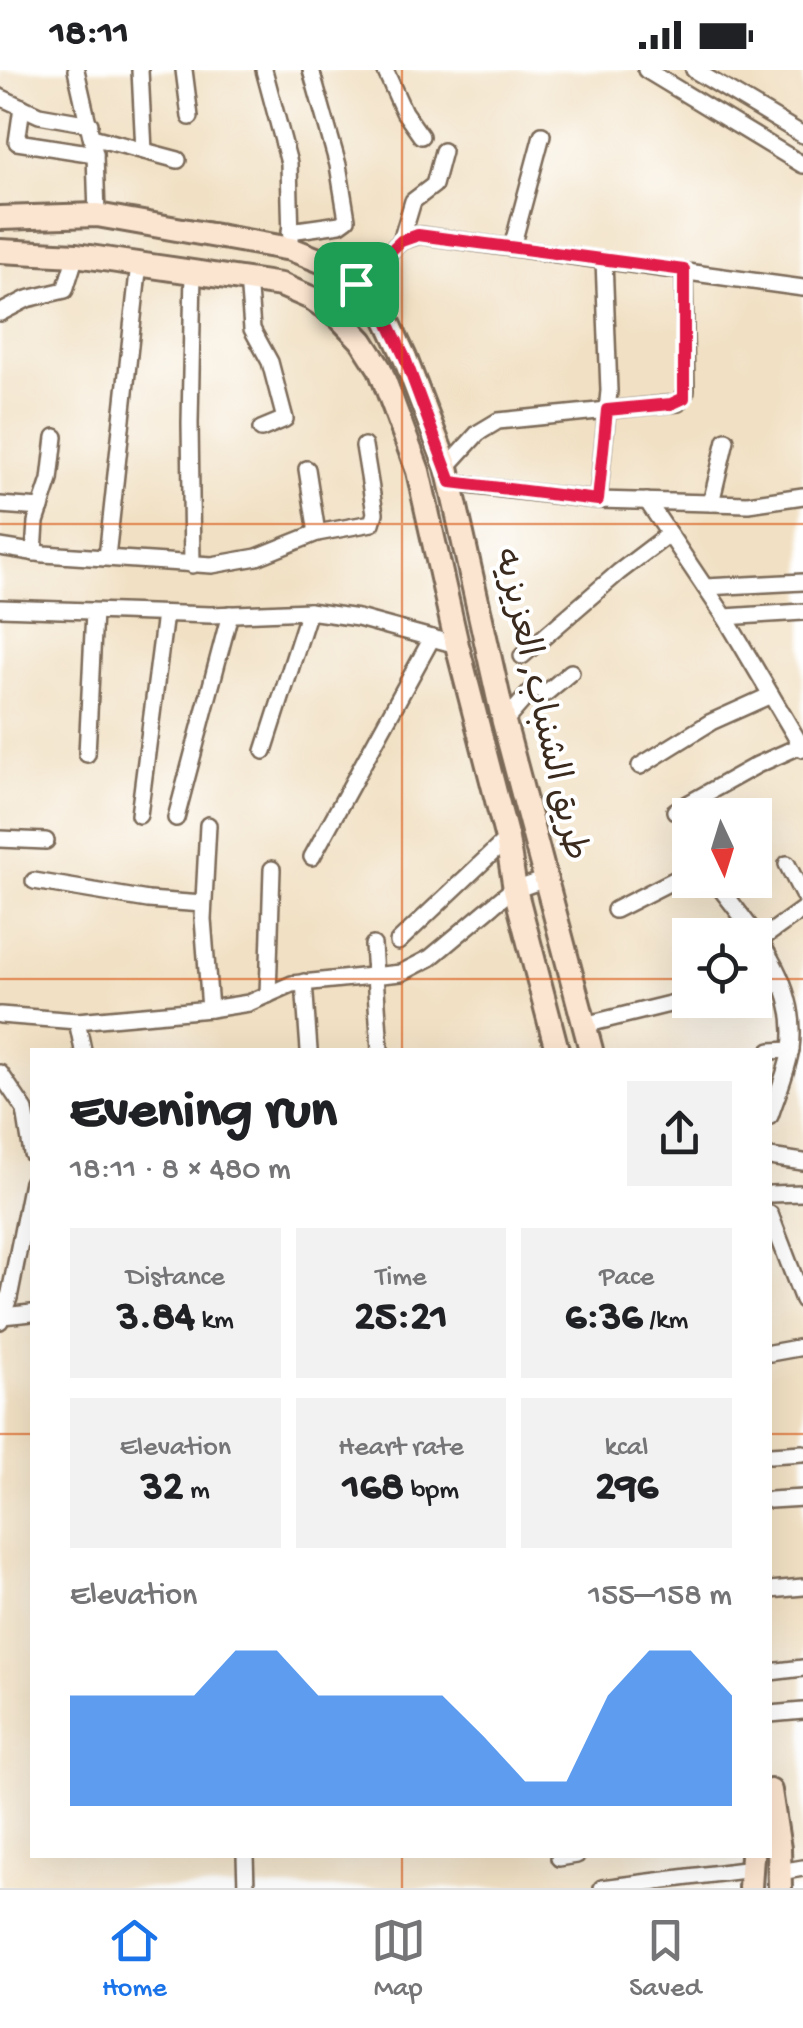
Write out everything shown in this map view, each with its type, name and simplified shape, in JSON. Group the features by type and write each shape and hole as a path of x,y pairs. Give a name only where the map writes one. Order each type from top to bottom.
{"street":[{"path":"76,70 95,154 97,215"},
{"path":"140,70 144,151"},
{"path":"184,70 190,117"},
{"path":"264,70 289,163 291,240 347,219 338,165 311,70"},
{"path":"385,70 404,112 421,136"},
{"path":"646,70 803,165"},
{"path":"694,70 803,135"},
{"path":"0,97 39,114 178,160"},
{"path":"22,107 18,143 95,154"},
{"path":"751,134 766,114"},
{"path":"512,248 542,135"},
{"path":"401,241 413,200 434,186 443,151"},
{"name":"طريق الشنباب, العزيزيه","path":"0,218 97,215 291,240 356,284 386,318 449,475 504,722 531,815 543,880 590,1048"},
{"path":"356,284 401,241 418,235 803,288"},
{"name":"طريق الشنباب, العزيزيه","path":"0,251 76,255 280,285 311,298 350,329 380,369 418,471 507,840 515,889 557,1048"},
{"path":"0,313 26,299 65,290 76,255"},
{"path":"598,500 609,371 604,260"},
{"path":"108,557 139,263"},
{"path":"684,270 684,398 671,404 498,420 478,433 449,475 598,500 748,504 803,496"},
{"path":"192,565 193,271"},
{"path":"248,278 252,329 270,362 286,419 261,429"},
{"path":"34,553 36,522 50,480 55,436"},
{"path":"711,503 726,440"},
{"path":"0,547 192,565 257,557 317,533 367,525 374,518 364,446"},
{"path":"307,469 317,533"},
{"path":"648,501 725,617 802,747 757,765 698,798"},
{"path":"0,505 41,508"},
{"path":"522,656 619,572 670,534"},
{"path":"705,587 803,582"},
{"path":"0,608 166,614 309,611 358,618 457,645"},
{"path":"264,751 309,611"},
{"path":"87,754 94,612"},
{"path":"725,617 803,612"},
{"path":"140,815 166,614"},
{"path":"176,818 230,614"},
{"path":"312,856 432,638"},
{"path":"504,722 534,688 546,693 572,672"},
{"path":"640,766 711,722 771,695"},
{"path":"208,825 203,904 210,1009"},
{"path":"0,839 46,842"},
{"path":"398,942 507,840"},
{"path":"787,864 803,896"},
{"path":"268,994 272,869"},
{"path":"34,880 148,900 203,904"},
{"path":"0,1014 77,1021 210,1009 249,1003 304,982 401,973 416,967 515,889 543,880"},
{"path":"615,910 672,881"},
{"path":"728,898 743,918"},
{"path":"772,931 803,909"},
{"path":"373,944 380,1048"},
{"path":"532,954 562,946"},
{"path":"772,963 797,1019 794,1055 772,1111"},
{"path":"304,982 309,1048"},
{"path":"772,986 783,984"},
{"path":"584,1024 672,1003"},
{"path":"77,1021 83,1048"},
{"path":"0,1073 25,1110 30,1141"},
{"path":"772,1157 803,1162"},
{"path":"772,1194 803,1193"},
{"path":"30,1205 1,1318 30,1314"},
{"path":"772,1220 803,1300"},
{"path":"784,1253 803,1250"},
{"path":"772,1354 803,1347"},
{"path":"772,1456 803,1453"},
{"path":"772,1500 803,1498"},
{"path":"772,1590 803,1587"},
{"path":"772,1672 803,1668"},
{"path":"772,1714 803,1710"},
{"path":"772,1801 788,1876"},
{"path":"245,1858 246,1888"},
{"path":"602,1888 751,1871"}],"route":[{"path":"418,235 684,270 684,398 678,403 607,410 598,500 451,482 386,318 356,284 387,252 418,235"}]}
